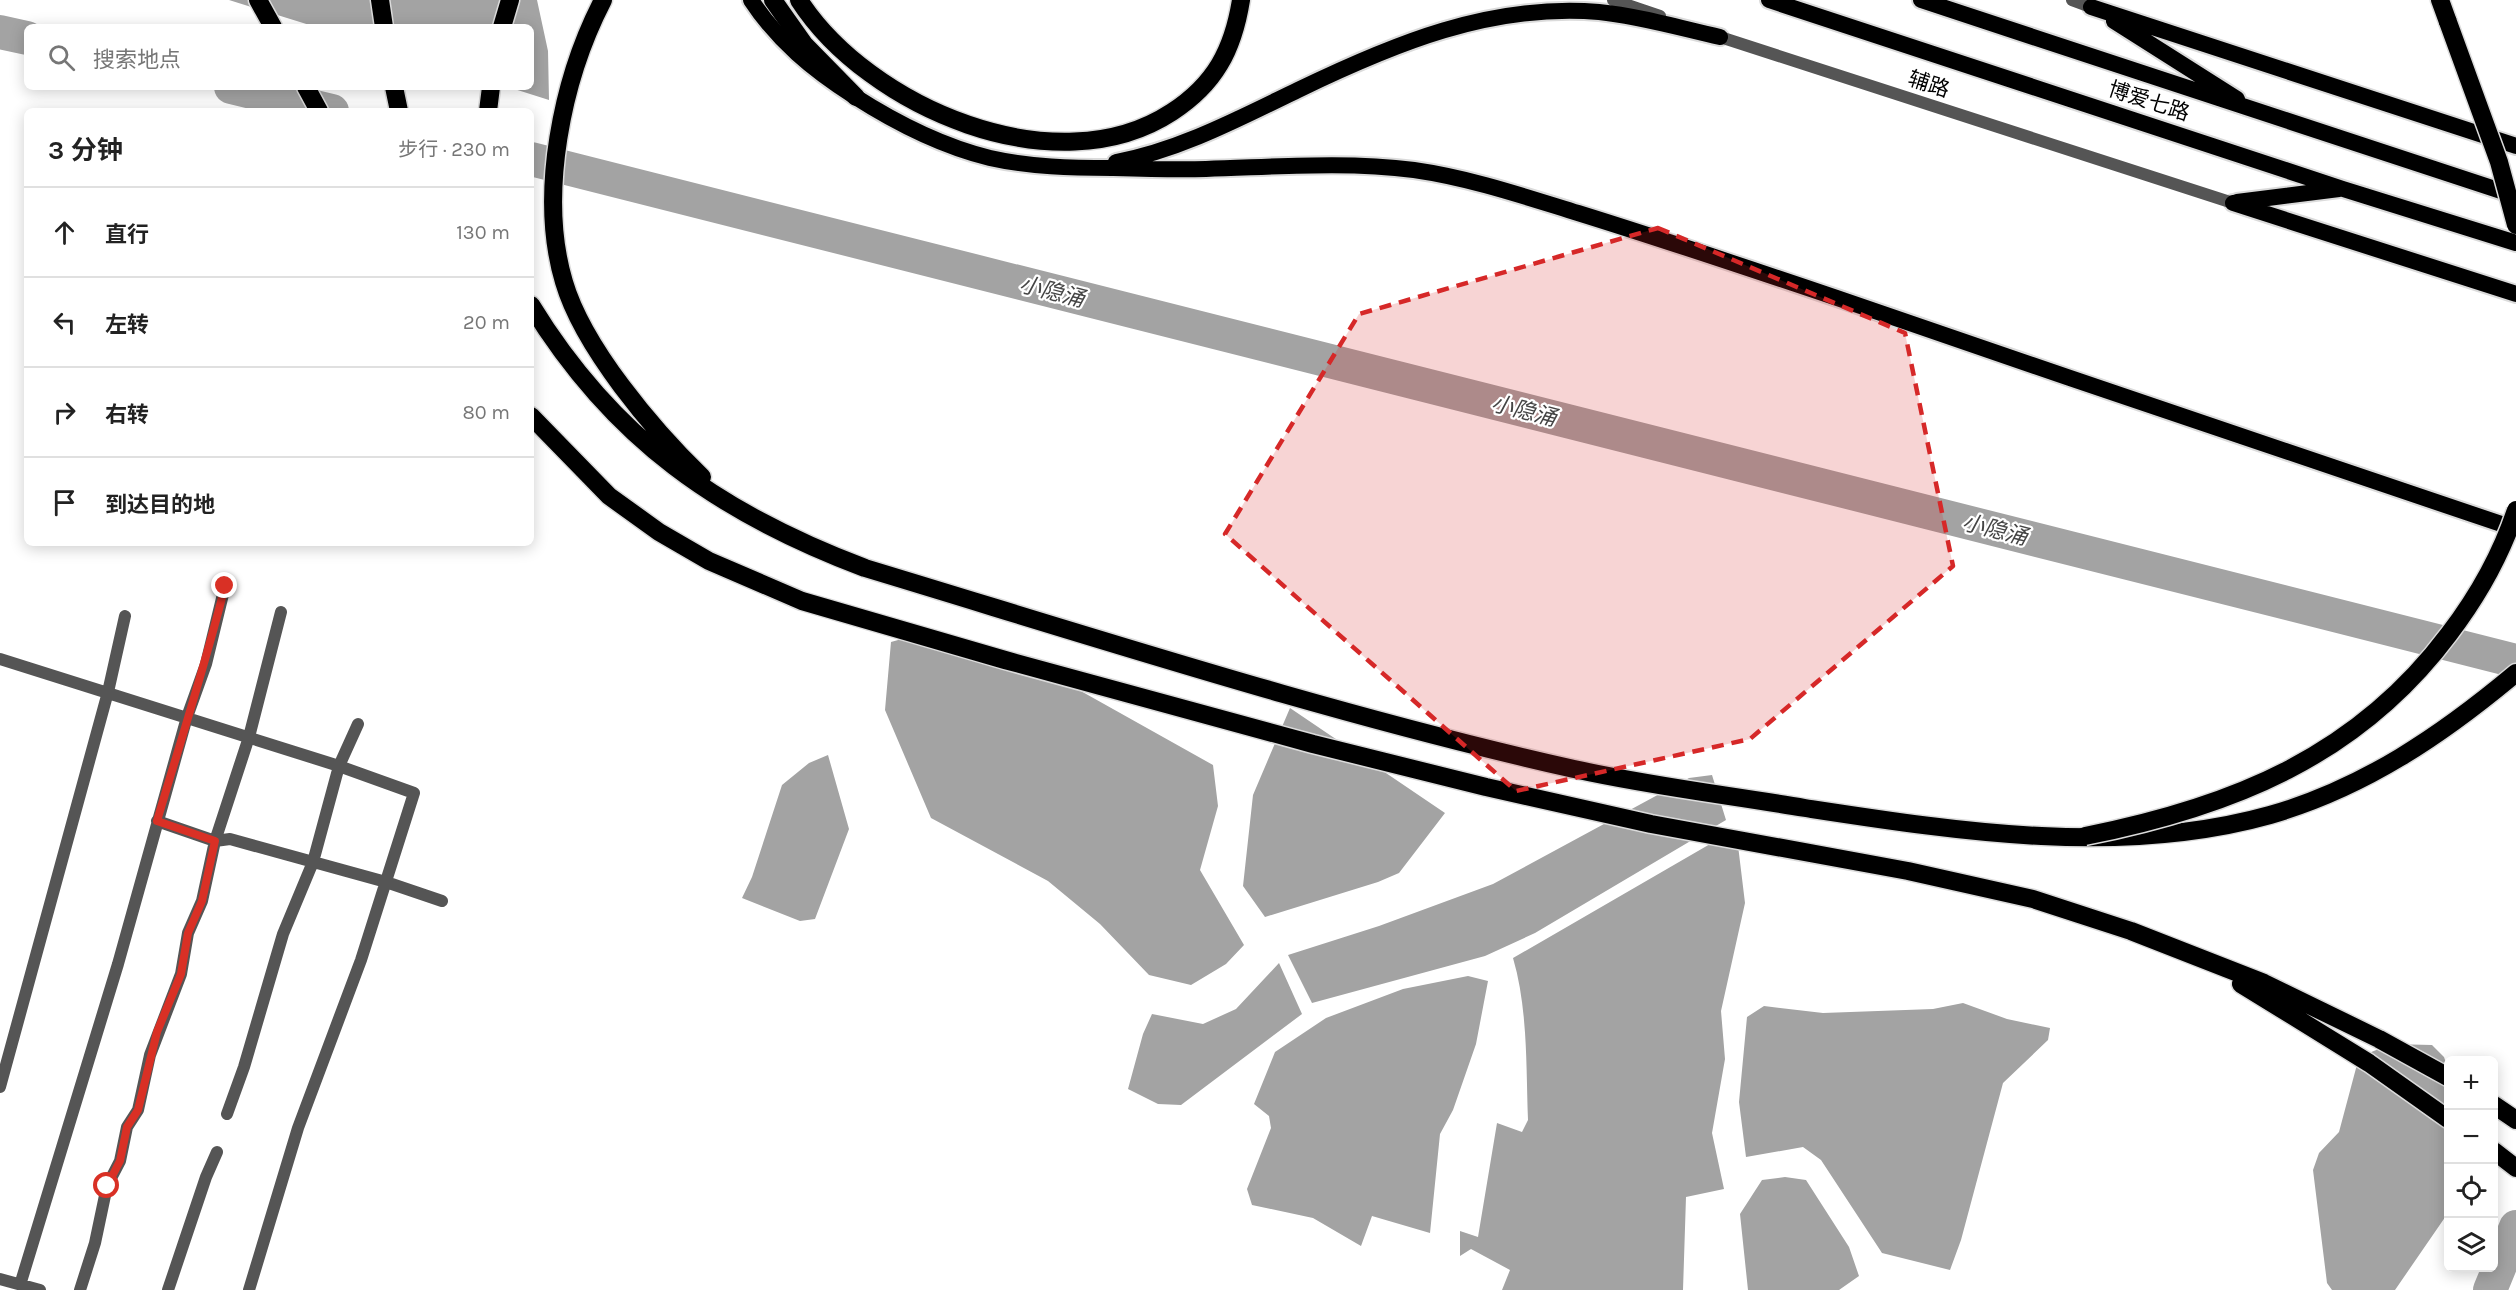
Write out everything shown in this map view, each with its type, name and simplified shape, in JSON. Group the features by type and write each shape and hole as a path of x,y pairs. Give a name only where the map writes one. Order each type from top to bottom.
{"highway":[{"path":"258,0 271,24"},
{"path":"380,0 384,24"},
{"path":"503,24 510,0"},
{"path":"603,0 590,25 576,64 564,105 557,146 554,202 556,246 564,283 584,328 649,422 732,505"},
{"path":"751,0 777,35 796,54 856,97 909,128 989,158 1025,164 1086,168 1208,169 1318,164 1411,170 1469,180 1681,244 2516,529"},
{"path":"773,0 804,45 856,97"},
{"path":"799,0 828,35 855,61 887,84 920,103 958,121 997,133 1032,140 1070,142 1101,140 1137,130 1161,119 1185,103 1206,84 1224,59 1236,30 1241,0"},
{"name":"博爱七路","path":"1769,0 2343,189 2516,243"},
{"name":"博爱七路","path":"1921,0 2516,196"},
{"path":"2440,0 2499,162 2516,225"},
{"path":"2091,6 2258,112"},
{"path":"2091,6 2516,146"},
{"path":"1086,168 1125,161 1174,145 1389,49 1426,35 1484,19 1543,10 1601,12 1720,37"},
{"path":"308,90 317,108"},
{"path":"395,90 398,108"},
{"path":"488,108 491,90"},
{"path":"2233,203 2343,189"},
{"path":"2233,203 2516,294"},
{"path":"534,310 556,346 603,403 673,468 732,505 816,549 865,568 1323,706 1497,751 1654,784 1840,813 2009,833 2085,836 2141,835 2207,828 2268,815 2304,804 2375,772 2432,739 2463,717 2516,673"},
{"path":"534,419 609,496 659,532 709,561 802,601 1005,660 1279,735 1486,788 1651,824 1918,873 2032,899 2131,931 2195,958 2264,983 2326,1012 2444,1075"},
{"path":"2085,836 2139,825 2257,785 2312,758 2344,738 2377,713 2436,651 2466,612 2490,572 2516,510"},
{"path":"2195,958 2259,994 2369,1063 2444,1116"},
{"path":"2498,1109 2516,1120"},
{"path":"2498,1155 2516,1168"}],"street":[{"name":"辅路","path":"1613,0 1720,37 2233,203"},
{"path":"2072,0 2091,6"},
{"path":"20,1285 118,963 187,717 206,664 225,586"},
{"path":"80,1290 95,1243 107,1186 120,1161 127,1127 138,1110 152,1047 181,974 188,933 202,901 215,841 249,737 281,612"},
{"path":"0,1087 108,692 125,616"},
{"path":"0,659 339,766 414,793 361,960 298,1128 249,1290"},
{"path":"227,1114 244,1067 283,934 313,862 339,766 358,724"},
{"path":"157,821 215,841 230,839 386,882 442,901"},
{"path":"168,1290 206,1177 217,1152"},
{"path":"0,1279 40,1290"}],"highlighted area":[{"path":"1658,228 1905,333 1953,566 1750,739 1516,791 1225,534 1359,314"}],"shaded area":[{"path":"229,0 537,0 548,51 549,100 517,90 534,90 534,24 306,24"},
{"path":"923,633 1054,676 1213,765 1218,806 1200,870 1244,945 1226,964 1191,985 1149,975 1100,924 1048,881 931,818 885,710 891,642"},
{"path":"1290,708 1445,813 1399,873 1378,882 1265,917 1243,886 1253,795"},
{"path":"828,755 849,829 815,919 800,921 742,898 752,877 782,785 809,763"},
{"path":"1712,775 1726,820 1535,933 1485,956 1312,1003 1288,955 1379,926 1493,884 1689,778"},
{"path":"1736,829 1745,903 1721,1011 1725,1059 1712,1133 1724,1189 1686,1197 1683,1290 1502,1290 1510,1270 1471,1249 1460,1256 1460,1231 1478,1237 1497,1123 1522,1132 1528,1120 1524,1018 1513,958"},
{"path":"1279,963 1302,1014 1181,1105 1158,1104 1128,1089 1143,1034 1152,1014 1203,1024 1236,1009"},
{"path":"1468,976 1488,981 1476,1044 1453,1110 1440,1134 1430,1233 1372,1216 1361,1246 1313,1218 1252,1205 1247,1189 1271,1128 1269,1116 1254,1104 1275,1052 1326,1018 1403,989"},
{"path":"1963,1003 2007,1019 2050,1028 2048,1040 2003,1083 1961,1240 1950,1270 1882,1253 1821,1160 1803,1147 1746,1157 1739,1102 1747,1017 1764,1006 1823,1013 1933,1009"},
{"path":"2391,1044 2432,1045 2444,1057 2444,1219 2395,1290 2332,1290 2327,1283 2313,1170 2319,1153 2339,1132 2359,1057"},
{"path":"1785,1177 1806,1180 1849,1247 1859,1276 1839,1290 1748,1290 1740,1214 1762,1180"}],"waterway":[{"name":"小隐涌","path":"0,32 24,37"},
{"name":"小隐涌","path":"244,90 319,108"},
{"name":"小隐涌","path":"534,160 2516,661"},
{"name":"小隐涌","path":"2490,1290 2516,1227"}],"route":[{"path":"107,1186 120,1161 127,1127 138,1110 157,1032 181,974 188,933 202,901 215,841 157,821 187,717 206,664 225,586"}]}
